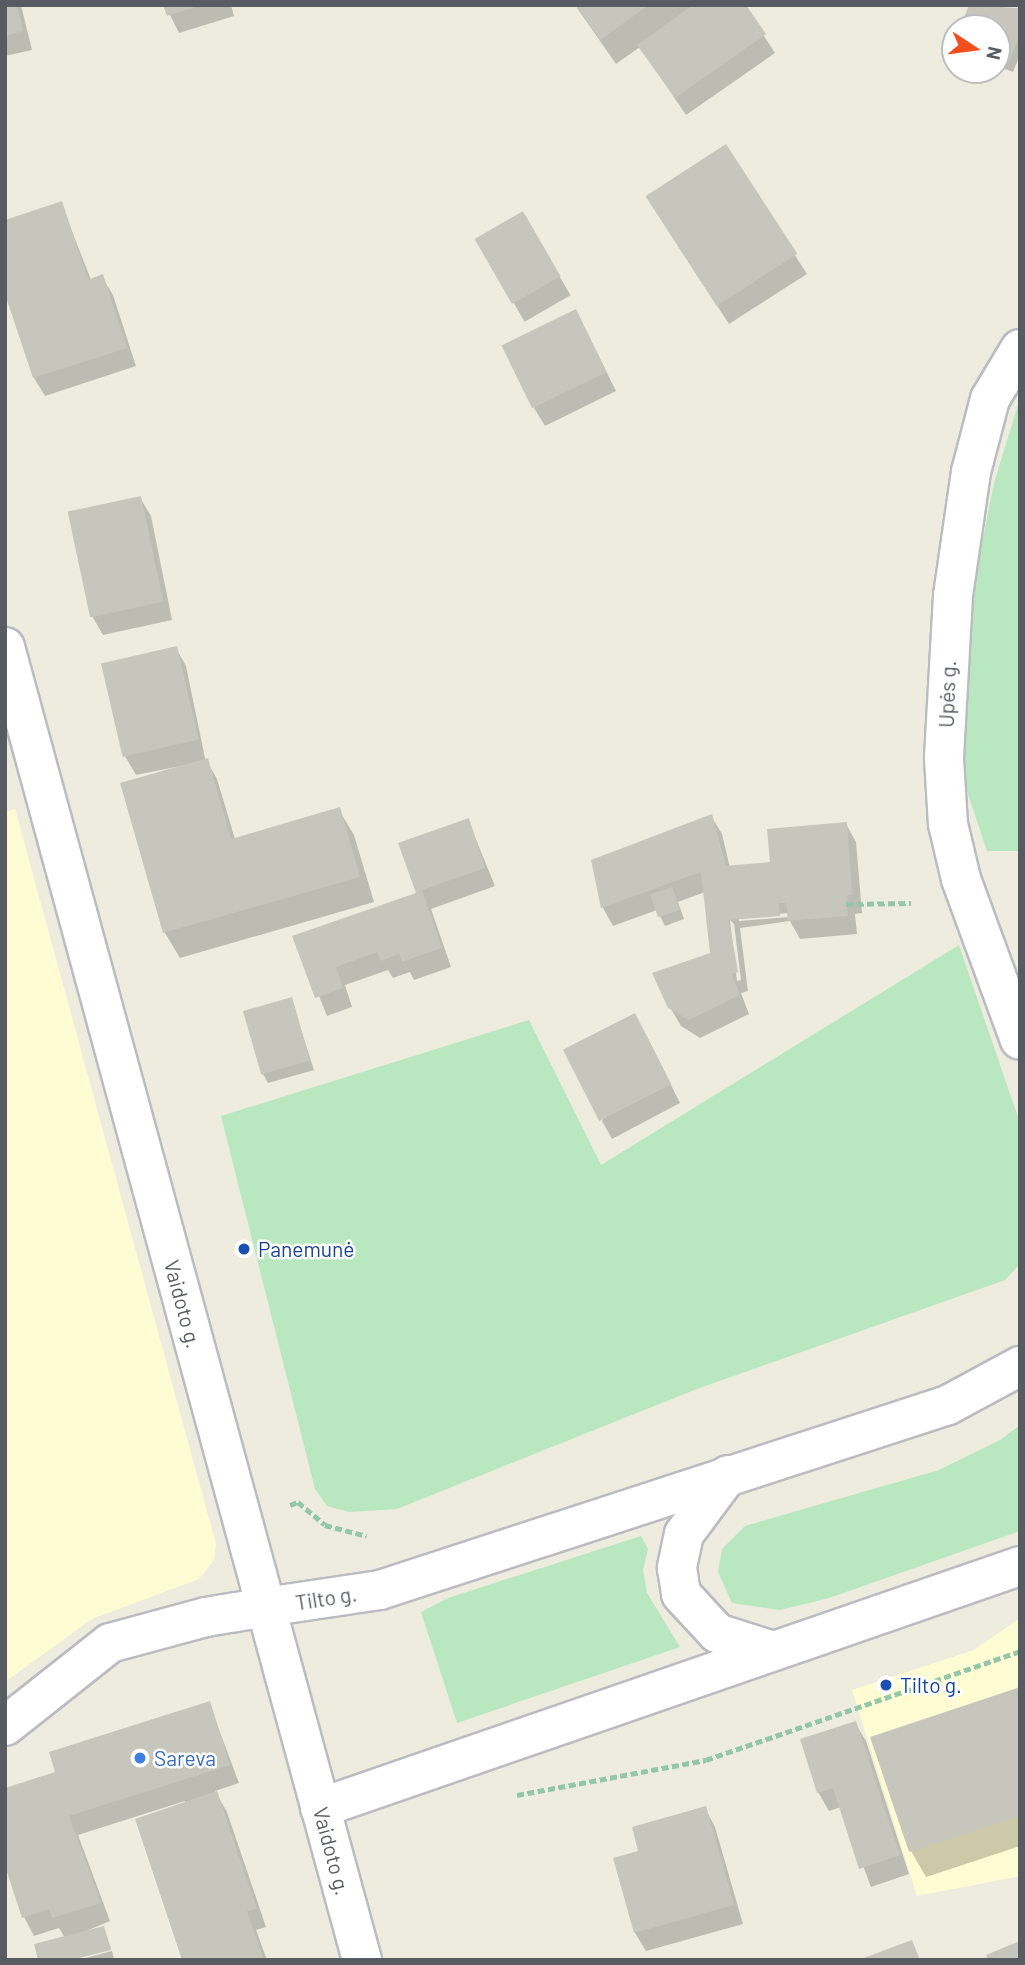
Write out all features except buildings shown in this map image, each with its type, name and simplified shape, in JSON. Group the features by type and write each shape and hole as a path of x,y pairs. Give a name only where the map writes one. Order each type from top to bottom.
{"main road":[{"name":"Upės g.","path":"1020,349 990,399 971,472 953,596 944,760 948,824 961,879 1020,1040"},
{"name":"Vaidoto g.","path":"5,647 362,1960"},
{"name":"Tilto g.","path":"5,1726 110,1643 206,1617 380,1590 948,1405 1020,1366"},
{"path":"728,1475 684,1534 677,1568 681,1594 717,1633 770,1650"},
{"path":"320,1808 770,1650 1020,1566"}],"path":[{"path":"846,904 911,903"},
{"path":"242,1518 298,1502 325,1525 367,1536"},
{"path":"509,1796 706,1760 1020,1651"}],"shaded area":[{"path":"15,809 216,1544 214,1560 199,1579 92,1619 5,1682 5,812"},
{"path":"1020,1618 1020,1876 917,1896 852,1690 974,1650"}],"green space":[{"path":"1020,398 1020,851 987,851 965,785 962,715 976,573 994,483"},
{"path":"959,945 1020,1123 1020,1264 1005,1280 697,1389 397,1509 349,1512 327,1506 315,1489 221,1116 529,1020 601,1165"},
{"path":"1020,1425 1020,1531 829,1598 780,1610 732,1603 718,1572 722,1549 745,1526 939,1470 1000,1440"},
{"path":"641,1536 648,1549 643,1570 647,1593 680,1647 457,1723 421,1612 448,1598"}],"place":[{"name":"Panemunė","path":"244,1249"},
{"name":"Tilto g.","path":"886,1685"},
{"name":"Sareva","path":"140,1758"}]}
